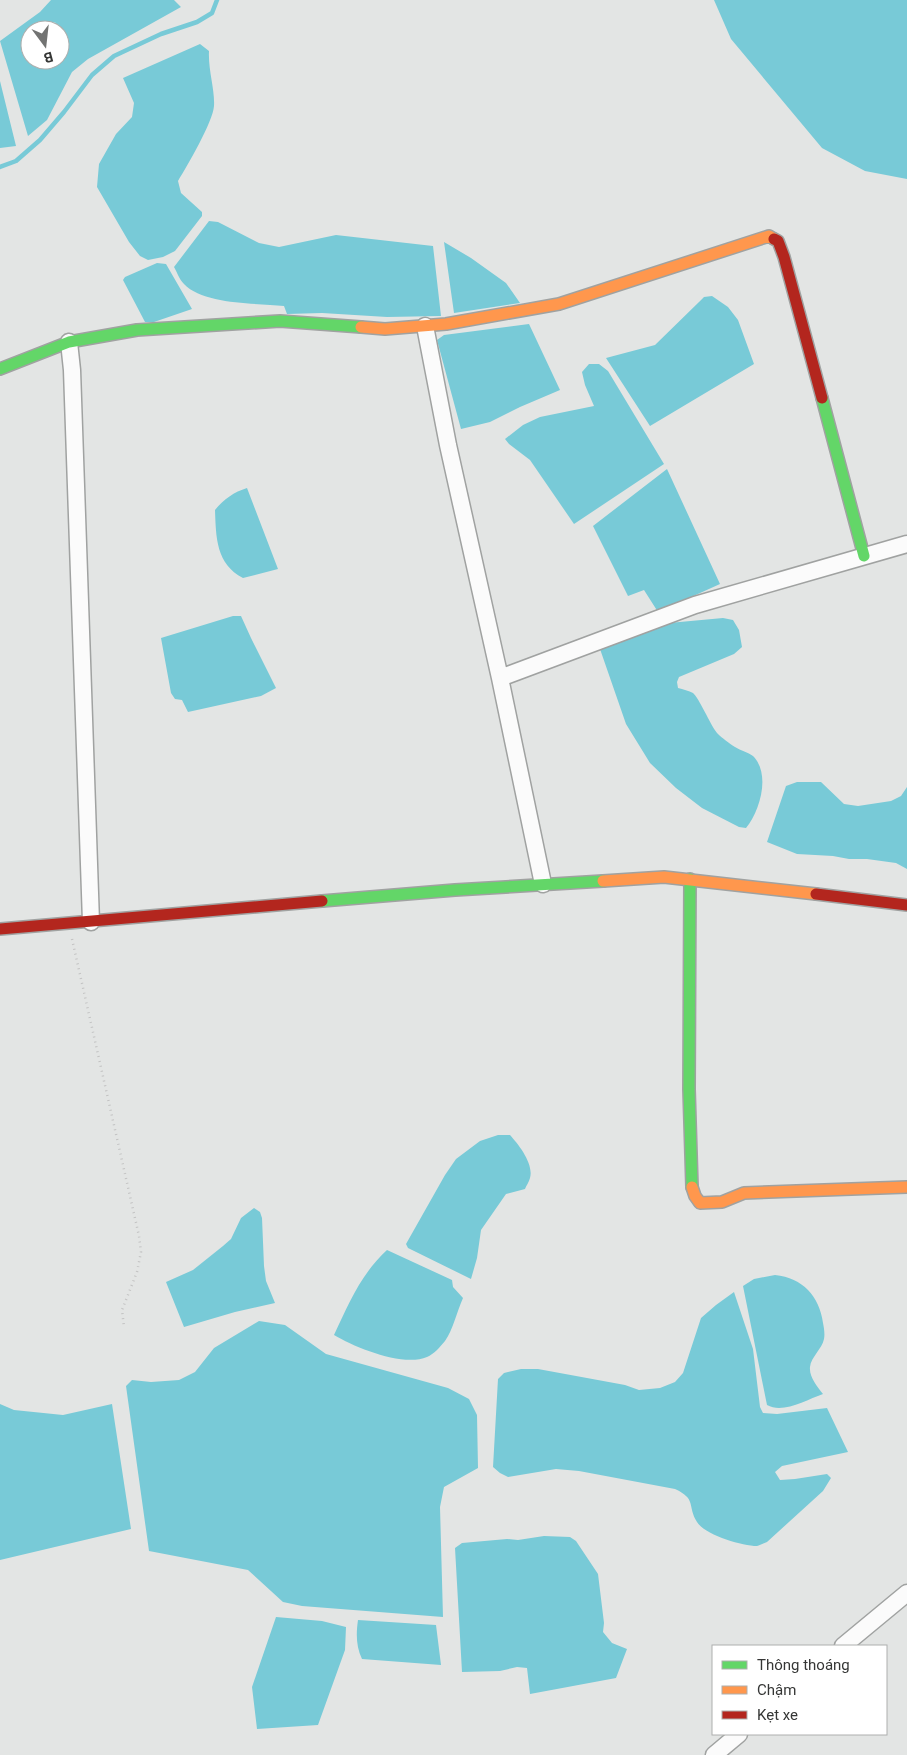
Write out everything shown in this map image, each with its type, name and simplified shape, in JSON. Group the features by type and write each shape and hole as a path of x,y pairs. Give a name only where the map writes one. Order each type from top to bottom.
{"street":[{"path":"0,369 69,342 137,330 280,321 385,329 446,324 559,304 769,236 778,241 784,256 864,556"},
{"path":"425,326 448,445 500,678 543,884"},
{"path":"69,342 72,370 91,922"},
{"path":"500,678 695,605 907,544"},
{"path":"0,929 456,890 664,877 907,905"},
{"path":"690,879 689,1089 692,1186 695,1196 700,1203 722,1202 744,1193 907,1187"},
{"path":"844,1645 907,1593"},
{"path":"714,1755 738,1735"}],"path":[{"path":"68,923 140,1236 141,1252 138,1272 122,1310 124,1327"}],"water":[{"path":"51,0 174,0 181,7 88,59 72,72 47,120 28,136 0,41 20,26 20,70 70,70 70,20 29,20"},
{"path":"714,0 907,0 907,179 865,171 822,148 731,39"},
{"path":"200,44 209,51 214,93 213,113 205,133 178,181 181,193 202,212 202,216 175,251 163,257 148,260 140,256 129,242 97,187 99,164 116,134 132,117 134,103 123,78"},
{"path":"0,81 16,146 0,148"},
{"path":"209,221 218,222 259,243 279,247 336,235 433,246 441,316 387,317 322,313 287,314 284,306 231,302 204,296 184,284 174,267"},
{"path":"444,242 471,258 506,283 520,303 454,313"},
{"path":"157,263 166,264 192,309 154,322 145,322 123,280 125,277"},
{"path":"712,296 728,307 738,320 754,364 650,426 606,358 655,345 704,297"},
{"path":"529,324 560,390 490,422 461,429 437,340 444,335"},
{"path":"589,364 599,364 608,371 664,464 574,524 530,460 505,439 523,425 540,417 594,406 582,372"},
{"path":"667,469 720,584 658,612 644,590 628,596 593,526"},
{"path":"247,488 278,569 243,578 227,565 219,549 215,510 229,496"},
{"path":"233,616 241,616 276,688 261,696 188,712 182,700 175,699 171,693 161,638"},
{"path":"723,618 733,620 739,630 742,647 734,654 679,677 677,682 678,688 693,693 717,733 733,746 753,756 758,764 761,772 761,792 756,812 746,828 739,827 702,808 676,788 650,763 626,724 600,649 669,623"},
{"path":"797,782 821,782 844,804 858,806 891,801 901,796 907,787 907,869 896,863 867,859 797,854 767,842 786,786"},
{"path":"498,1135 510,1135 525,1155 531,1173 525,1189 506,1194 481,1230 477,1258 471,1279 408,1248 406,1244 456,1159 480,1141"},
{"path":"254,1208 260,1212 262,1218 266,1281 275,1303 184,1327 166,1282 193,1270 223,1246 231,1239 241,1218"},
{"path":"387,1250 452,1280 453,1287 463,1298 448,1337 437,1350 427,1357 405,1360 380,1355 334,1335 363,1279"},
{"path":"775,1275 794,1280 808,1290 818,1305 824,1327 823,1343 812,1360 810,1367 812,1378 823,1394 795,1405 780,1408 767,1405 743,1286 754,1279"},
{"path":"734,1292 753,1349 760,1407 763,1413 777,1414 827,1408 848,1452 782,1466 775,1472 780,1480 827,1474 831,1478 823,1491 767,1542 757,1546 742,1544 724,1539 701,1527 694,1516 689,1500 675,1489 579,1471 556,1469 508,1477 493,1467 498,1379 504,1373 521,1369 538,1369 625,1385 639,1390 660,1388 675,1382 683,1373 701,1318"},
{"path":"259,1321 285,1325 326,1354 448,1388 469,1399 477,1415 478,1468 444,1487 440,1507 443,1617 302,1606 283,1602 248,1570 149,1551 126,1386 132,1380 151,1382 179,1380 195,1372 214,1348"},
{"path":"0,1404 14,1410 63,1415 112,1404 131,1529 0,1560"},
{"path":"544,1536 570,1537 576,1541 598,1574 604,1623 603,1632 612,1643 627,1649 616,1678 530,1694 527,1668 517,1667 500,1671 462,1672 455,1548 462,1543 507,1539 518,1540"},
{"path":"276,1617 322,1621 346,1627 345,1650 318,1725 257,1729 252,1687"},
{"path":"358,1620 436,1625 441,1665 362,1659 357,1640"}],"waterway":[{"path":"0,167 16,161 40,140 92,75 114,56 161,34 197,22 212,13 217,0"}],"traffic: fast":[{"path":"0,369 69,342 137,330 280,321 361,327"},
{"path":"822,398 864,556"},
{"path":"690,879 689,1089 692,1187"},
{"path":"322,901 455,890 603,881"}],"traffic: slow":[{"path":"361,327 385,329 446,324 559,304 769,236 774,239"},
{"path":"603,881 664,877 816,894"},
{"path":"692,1187 700,1203 722,1202 744,1193 907,1187"}],"traffic: jam":[{"path":"774,239 778,241 784,257 822,398"},
{"path":"816,894 907,905"},
{"path":"0,929 322,901"}]}
